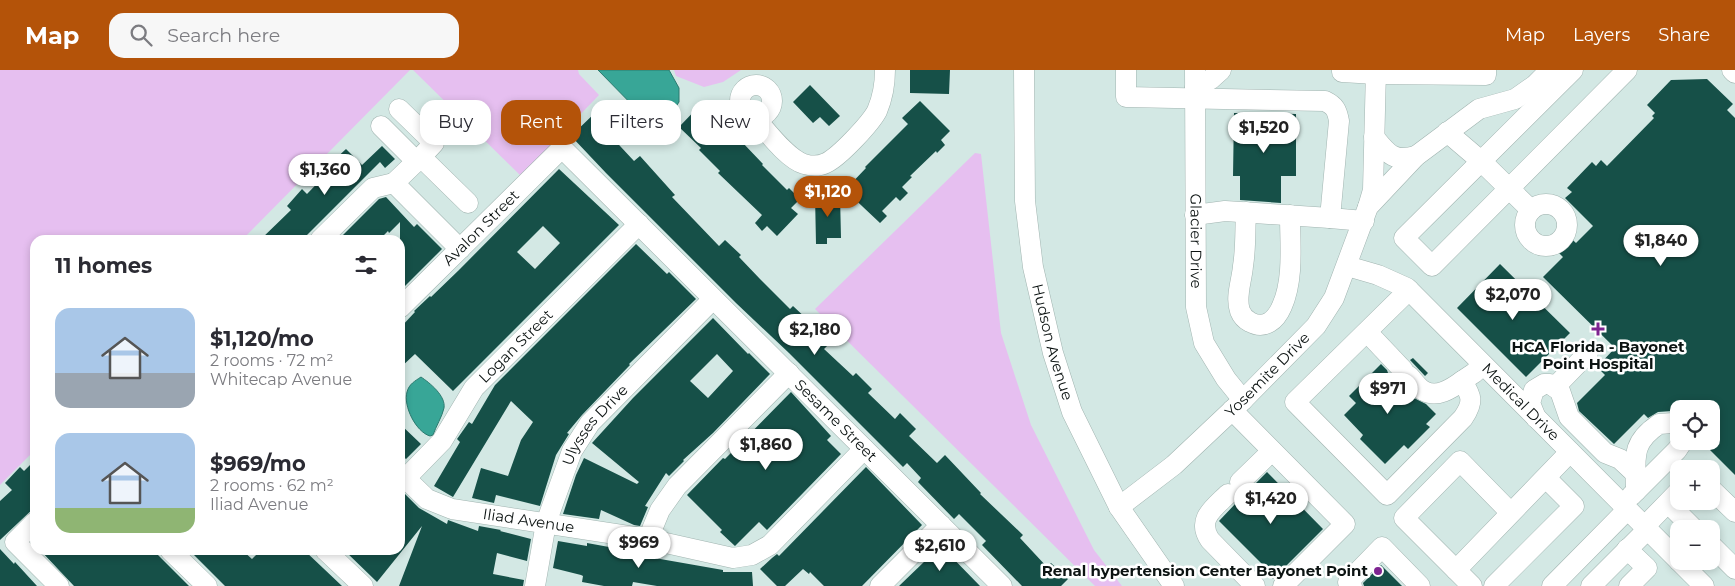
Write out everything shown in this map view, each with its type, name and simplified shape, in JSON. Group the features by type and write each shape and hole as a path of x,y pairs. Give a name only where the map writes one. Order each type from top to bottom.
{"street":[{"path":"769,133 790,155 802,164 811,166 823,164 834,158 862,130 876,112 885,89 885,70"},
{"name":"Hudson Avenue","path":"1024,70 1025,201 1034,267 1053,353 1072,412 1119,507 1174,586"},
{"path":"1126,70 1126,97 1195,85 1210,79 1221,70"},
{"path":"1340,71 1486,74 1486,70"},
{"name":"Yosemite Drive","path":"1366,214 1416,156 1479,109 1515,99 1535,85 1550,70"},
{"path":"1573,70 1404,238 1432,266 1627,70"},
{"path":"1732,70 1735,73"},
{"name":"Yosemite Drive","path":"1119,507 1174,465 1238,405 1316,326 1334,298 1366,214 1373,190 1376,72"},
{"path":"1195,85 1325,101 1334,106 1338,111 1339,121 1330,218"},
{"name":"Glacier Drive","path":"1195,85 1196,306 1204,343 1226,379 1238,405 1272,451 1345,524 1283,586"},
{"path":"325,235 373,188 394,183 434,143 400,108"},
{"path":"380,126 468,203"},
{"path":"1447,132 1481,161 1531,210"},
{"path":"1374,137 1386,152 1392,156 1399,159 1416,156"},
{"name":"Sesame Street","path":"562,148 1002,586"},
{"name":"Avalon Street","path":"405,303 562,148"},
{"path":"394,183 460,249"},
{"path":"1196,215 1225,211 1330,218 1366,214"},
{"path":"1246,212 1244,265 1238,304 1240,313 1257,326 1266,325 1274,319 1282,307 1286,294 1289,270 1290,215"},
{"name":"Logan Street","path":"405,474 442,441 474,388 639,224"},
{"name":"Medical Drive","path":"1347,266 1378,275 1409,290 1570,452 1630,495 1645,528 1670,552"},
{"path":"1409,290 1296,402 1387,495 1463,418 1470,408 1469,391 1462,381"},
{"name":"Ulysses Drive","path":"536,586 546,523 572,451 590,423 714,299"},
{"path":"1367,332 1424,391 1437,394 1452,388 1483,365"},
{"path":"1555,387 1588,353"},
{"path":"648,539 660,510 676,486 788,373"},
{"path":"1536,418 1530,403 1534,390 1544,384 1555,387 1560,391 1569,417 1605,453 1620,459 1630,495"},
{"path":"1630,495 1635,455 1639,442 1660,424 1670,424"},
{"name":"Iliad Avenue","path":"405,478 427,499 452,509 648,539 733,558 752,555 770,545 864,449"},
{"path":"1552,586 1630,495 1677,450"},
{"path":"1255,586 1210,540 1204,532 1204,522 1211,511 1272,451"},
{"path":"1456,570 1570,452"},
{"path":"1472,586 1404,518 1460,461 1511,513"},
{"path":"1494,586 1574,506 1546,478"},
{"path":"1720,498 1735,512"},
{"path":"1591,586 1670,500"},
{"path":"880,586 941,525"},
{"path":"30,527 15,542 59,586"},
{"path":"1352,586 1348,582 1382,547 1420,586"},
{"path":"1627,549 1647,568 1629,586"},
{"path":"175,555 207,586"},
{"path":"330,555 363,586"},
{"path":"1720,555 1735,569"},
{"name":"Medical Drive","path":"1688,570 1704,586"}],"shaded area":[{"path":"0,70 410,70 247,235 30,235 30,455 0,485"},
{"path":"413,70 578,70 579,74 599,95 594,100 591,100 591,103 581,114 581,100 501,100 501,145 551,145 521,176 489,145 491,145 491,100 444,100"},
{"path":"598,70 669,70 679,88 679,100 627,100"},
{"path":"674,70 741,70 723,82 704,87 676,76"},
{"path":"975,153 981,154 1001,333 1031,425 1094,550 1122,586 1095,586 815,309"},
{"path":"421,377 437,390 444,403 444,408 433,435 430,436 420,429 412,418 406,398 409,387"}],"building":[{"path":"910,70 950,70 949,94 910,93"},
{"path":"1707,79 1733,104 1727,110 1735,118 1735,475 1710,450 1720,450 1720,400 1670,400 1670,411 1658,412 1648,418 1644,414 1614,444 1579,411 1577,403 1605,375 1597,367 1615,348 1543,277 1563,257 1547,241 1560,228 1576,243 1593,226 1565,198 1572,192 1567,188 1592,162 1596,166 1601,160 1607,166 1654,118 1652,116 1655,113 1647,105 1671,80"},
{"path":"810,85 840,116 829,126 820,117 813,123 793,102"},
{"path":"920,101 950,131 941,140 945,145 910,176 912,177 902,187 908,193 900,201 896,197 882,211 887,216 880,223 845,190 908,124 902,118"},
{"path":"1234,113 1296,114 1296,176 1281,176 1281,203 1240,200 1240,176 1233,176"},
{"path":"691,114 691,138 681,129 681,125"},
{"path":"591,117 591,145 619,145 634,161 640,156 675,195 672,197 719,246 725,240 790,309 793,306 809,321 807,323 829,344 824,349 853,376 856,373 872,389 868,393 895,419 900,413 916,429 909,436 937,463 945,455 980,494 1023,535 1020,538 1047,567 1051,563 1068,579 1061,586 1022,586 982,545 986,541 959,514 954,519 918,482 921,478 907,463 903,467 606,173 580,145 581,126"},
{"path":"698,145 744,145 787,190 789,188 800,199 791,208 798,214 777,236 767,226 762,231 755,223 762,215 718,173 720,171 699,150 701,148"},
{"path":"382,146 395,159 385,168 380,162 307,235 265,235 291,210 287,206 302,189 307,194 333,167 330,164 346,149 362,165"},
{"path":"559,169 619,225 453,391 415,354 405,363 405,323 414,311 431,297","holes":["543,226 560,243 535,269 517,252"]},
{"path":"815,195 840,195 841,238 827,238 827,244 816,244"},
{"path":"386,197 414,227 417,224 442,249 405,286 405,235 400,235 400,222 389,233 388,231 384,235 343,235 379,199"},
{"path":"636,244 667,274 669,272 696,299 629,364 567,433 569,434 556,455 540,506 496,495 494,503 472,498 481,468 508,476 521,440 533,422 511,401 453,497 434,486 460,442 457,439 469,422 472,424 495,385"},
{"path":"1500,264 1570,333 1526,377 1457,308"},
{"path":"713,318 770,374 669,476 666,473 645,506 648,507 640,526 601,510 599,519 563,514 576,475 584,458 637,484 639,482 592,443 633,398","holes":["717,354 733,371 708,398 690,381"]},
{"path":"1413,358 1428,373 1425,376 1410,360"},
{"path":"1381,364 1387,370 1390,379 1392,376 1412,397 1426,404 1436,414 1426,424 1430,427 1408,449 1404,445 1385,464 1360,439 1363,435 1344,415 1356,403 1349,396"},
{"path":"791,392 831,436 827,440 841,454 767,530 759,522 735,546 687,495"},
{"path":"405,429 421,444 405,458"},
{"path":"30,465 30,512 0,540 0,501 12,490 5,483 20,467 24,471"},
{"path":"866,467 922,525 862,586 824,586 810,572 809,574 803,569 785,586 777,586 760,569 777,554 779,556"},
{"path":"1267,472 1323,529 1273,579 1263,569 1265,567 1219,521 1237,502 1240,494 1248,491"},
{"path":"405,494 419,508 447,524 448,520 478,531 479,526 531,539 527,561 497,553 493,574 524,580 523,586 399,586 422,526 405,547"},
{"path":"558,541 587,546 587,543 609,547 609,550 723,570 723,572 752,572 753,586 657,586 633,582 632,586 604,586 582,582 583,576 581,575 553,568"},
{"path":"940,545 980,586 899,586 925,561"},
{"path":"0,549 14,564 15,562 37,586 0,586"},
{"path":"45,555 158,555 189,586 74,586"},
{"path":"194,555 248,555 252,559 256,555 309,555 342,586 225,586"},
{"path":"349,555 399,555 377,582"},
{"name":"Renal hypertension Center Bayonet Point","path":"1381,565 1402,586 1364,586 1363,583"}],"place":[{"name":"HCA Florida - Bayonet Point Hospital","path":"1598,329"},
{"name":"Renal hypertension Center Bayonet Point","path":"1378,571"}]}
